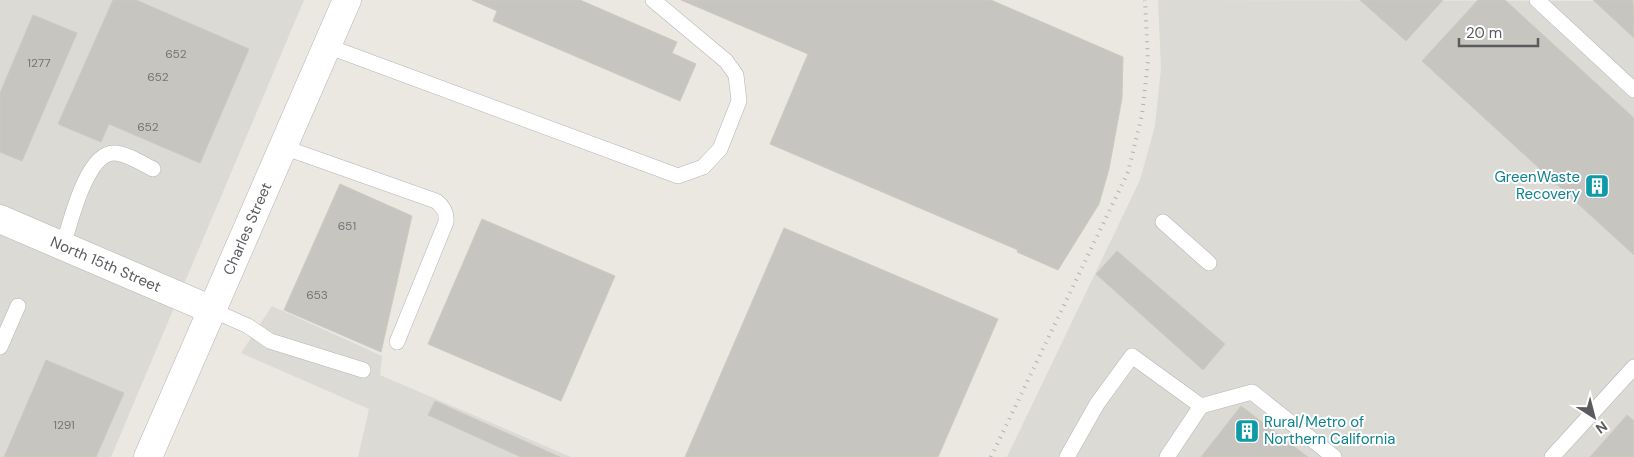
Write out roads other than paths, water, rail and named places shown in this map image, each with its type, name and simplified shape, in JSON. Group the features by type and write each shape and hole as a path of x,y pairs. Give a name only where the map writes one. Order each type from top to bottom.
{"street":[{"name":"Charles Street","path":"148,457 347,0"},
{"name":"North 15th Street","path":"0,220 212,310"}],"lane":[{"path":"328,46 678,176 703,167 720,149 739,101 736,75 726,61 653,0"},
{"path":"1537,0 1634,90"},
{"path":"283,147 436,201 443,206 447,215 446,222 397,342"},
{"path":"63,246 78,201 95,163 106,154 116,153 153,169"},
{"path":"1163,222 1208,263"},
{"path":"0,347 18,306"},
{"path":"212,310 248,326 270,340 363,370"},
{"path":"1067,457 1097,404 1132,356 1201,406"},
{"path":"1552,457 1634,368"},
{"path":"1167,457 1201,406 1252,392 1334,457"}],"railway":[{"path":"991,457 1128,172 1142,115 1148,61 1145,0"}],"place":[{"name":"GreenWaste Recovery","path":"1597,186"},
{"name":"Rural/Metro of Northern California","path":"1247,431"}]}
